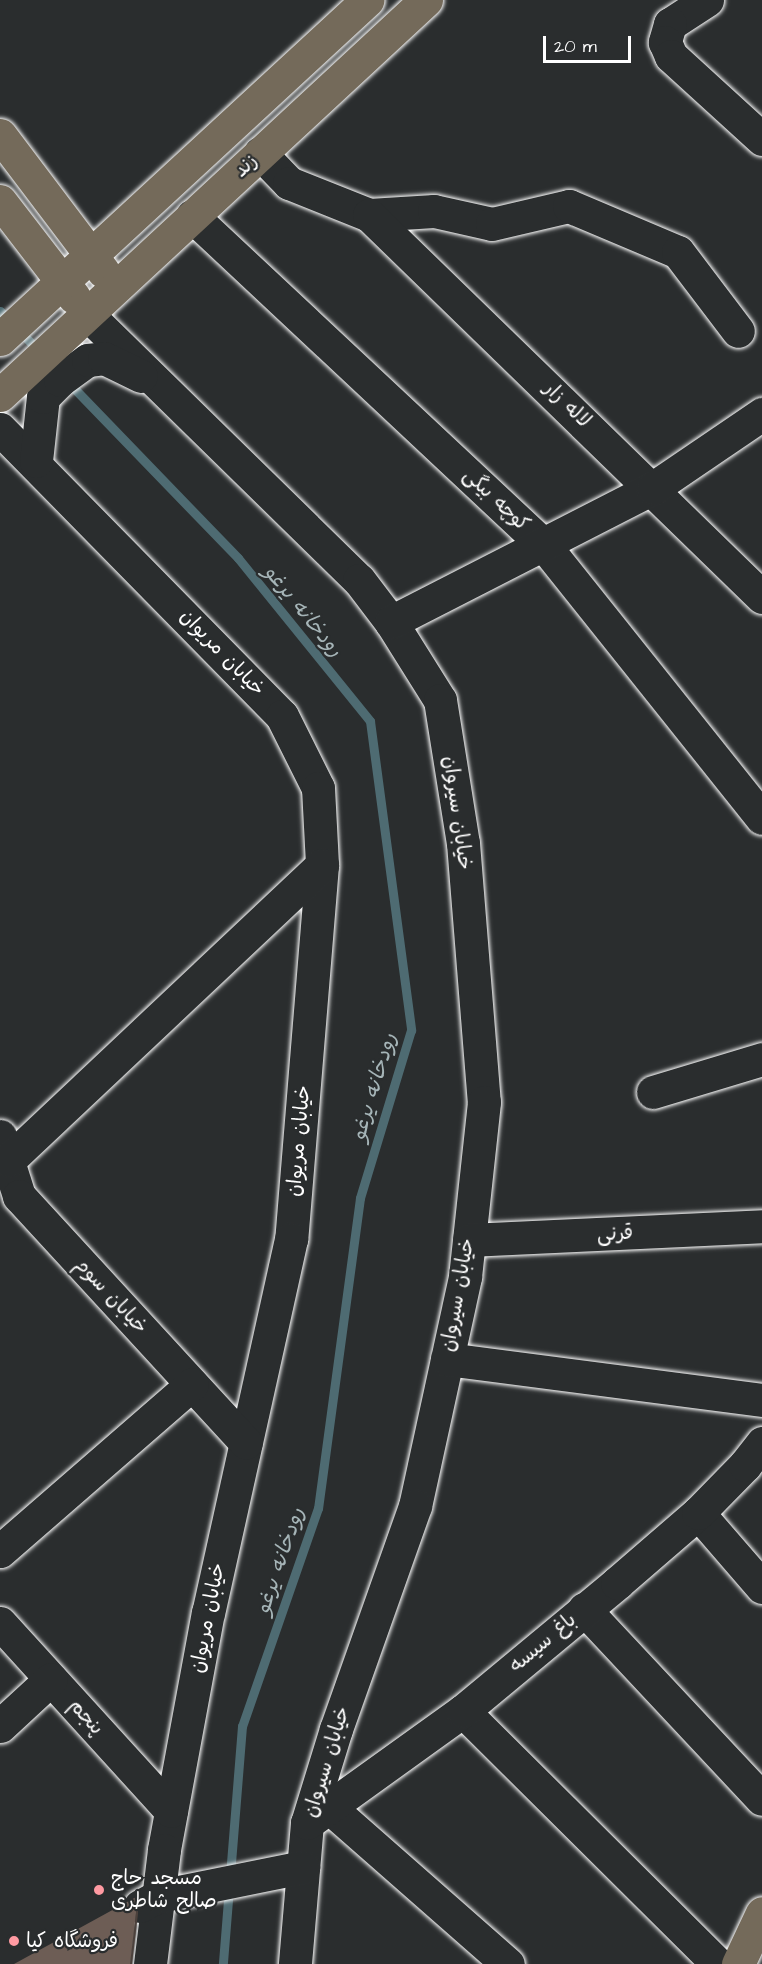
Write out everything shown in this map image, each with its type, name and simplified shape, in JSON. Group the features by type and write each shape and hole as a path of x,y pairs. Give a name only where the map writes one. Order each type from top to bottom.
{"main road":[{"name":"زند","path":"0,339 90,252 367,0"},
{"name":"زند","path":"0,395 76,322 426,0"},
{"path":"0,135 90,252 114,287"},
{"path":"0,201 49,291 76,322"},
{"path":"727,1963 762,1913"}],"street":[{"path":"707,0 670,24 665,42 671,56 762,140"},
{"path":"260,153 289,183 369,215 434,211 492,224 569,206 678,252 738,331"},
{"name":"لاله زار","path":"369,215 653,488 762,597"},
{"name":"کوچه بیگی","path":"192,216 544,545 762,818"},
{"path":"76,322 166,392"},
{"path":"36,461 43,397 88,360 104,358 120,363 166,392"},
{"name":"خیابان سیروان","path":"166,392 359,580 391,622 440,700 463,843 484,1102 469,1240 447,1359 415,1506 336,1729 318,1815 303,1867 296,1963"},
{"path":"391,622 653,488 762,414"},
{"name":"خیابان مریوان","path":"0,429 36,461 282,716 318,788 322,865 291,1239 208,1612 171,1811 150,1964"},
{"path":"5,1148 322,865"},
{"path":"653,1092 762,1059"},
{"name":"خیابان سوم","path":"5,1148 9,1204 192,1384 246,1443"},
{"name":"قرنی","path":"469,1240 762,1226"},
{"path":"447,1359 762,1400"},
{"path":"0,1551 192,1384"},
{"name":"باغ سیسه","path":"318,1815 463,1711 698,1513 746,1465 762,1443"},
{"path":"698,1513 762,1587"},
{"path":"584,1609 762,1799"},
{"name":"پنجم","path":"0,1623 171,1811"},
{"path":"0,1726 51,1679"},
{"path":"463,1711 727,1963"},
{"path":"318,1815 508,1964"},
{"path":"111,1923 159,1896 303,1867"}],"building":[{"path":"138,1896 130,1964 14,1964"}],"waterway":[{"name":"رودخانه یرغو","path":"0,311 40,352"},
{"name":"رودخانه یرغو","path":"68,382 238,558 370,721 411,1030 360,1198 318,1508 242,1726 223,1964"}],"place":[{"name":"مسجد حاج صالح شاطری","path":"99,1890"},
{"name":"فروشگاه کیا","path":"14,1941"}]}
